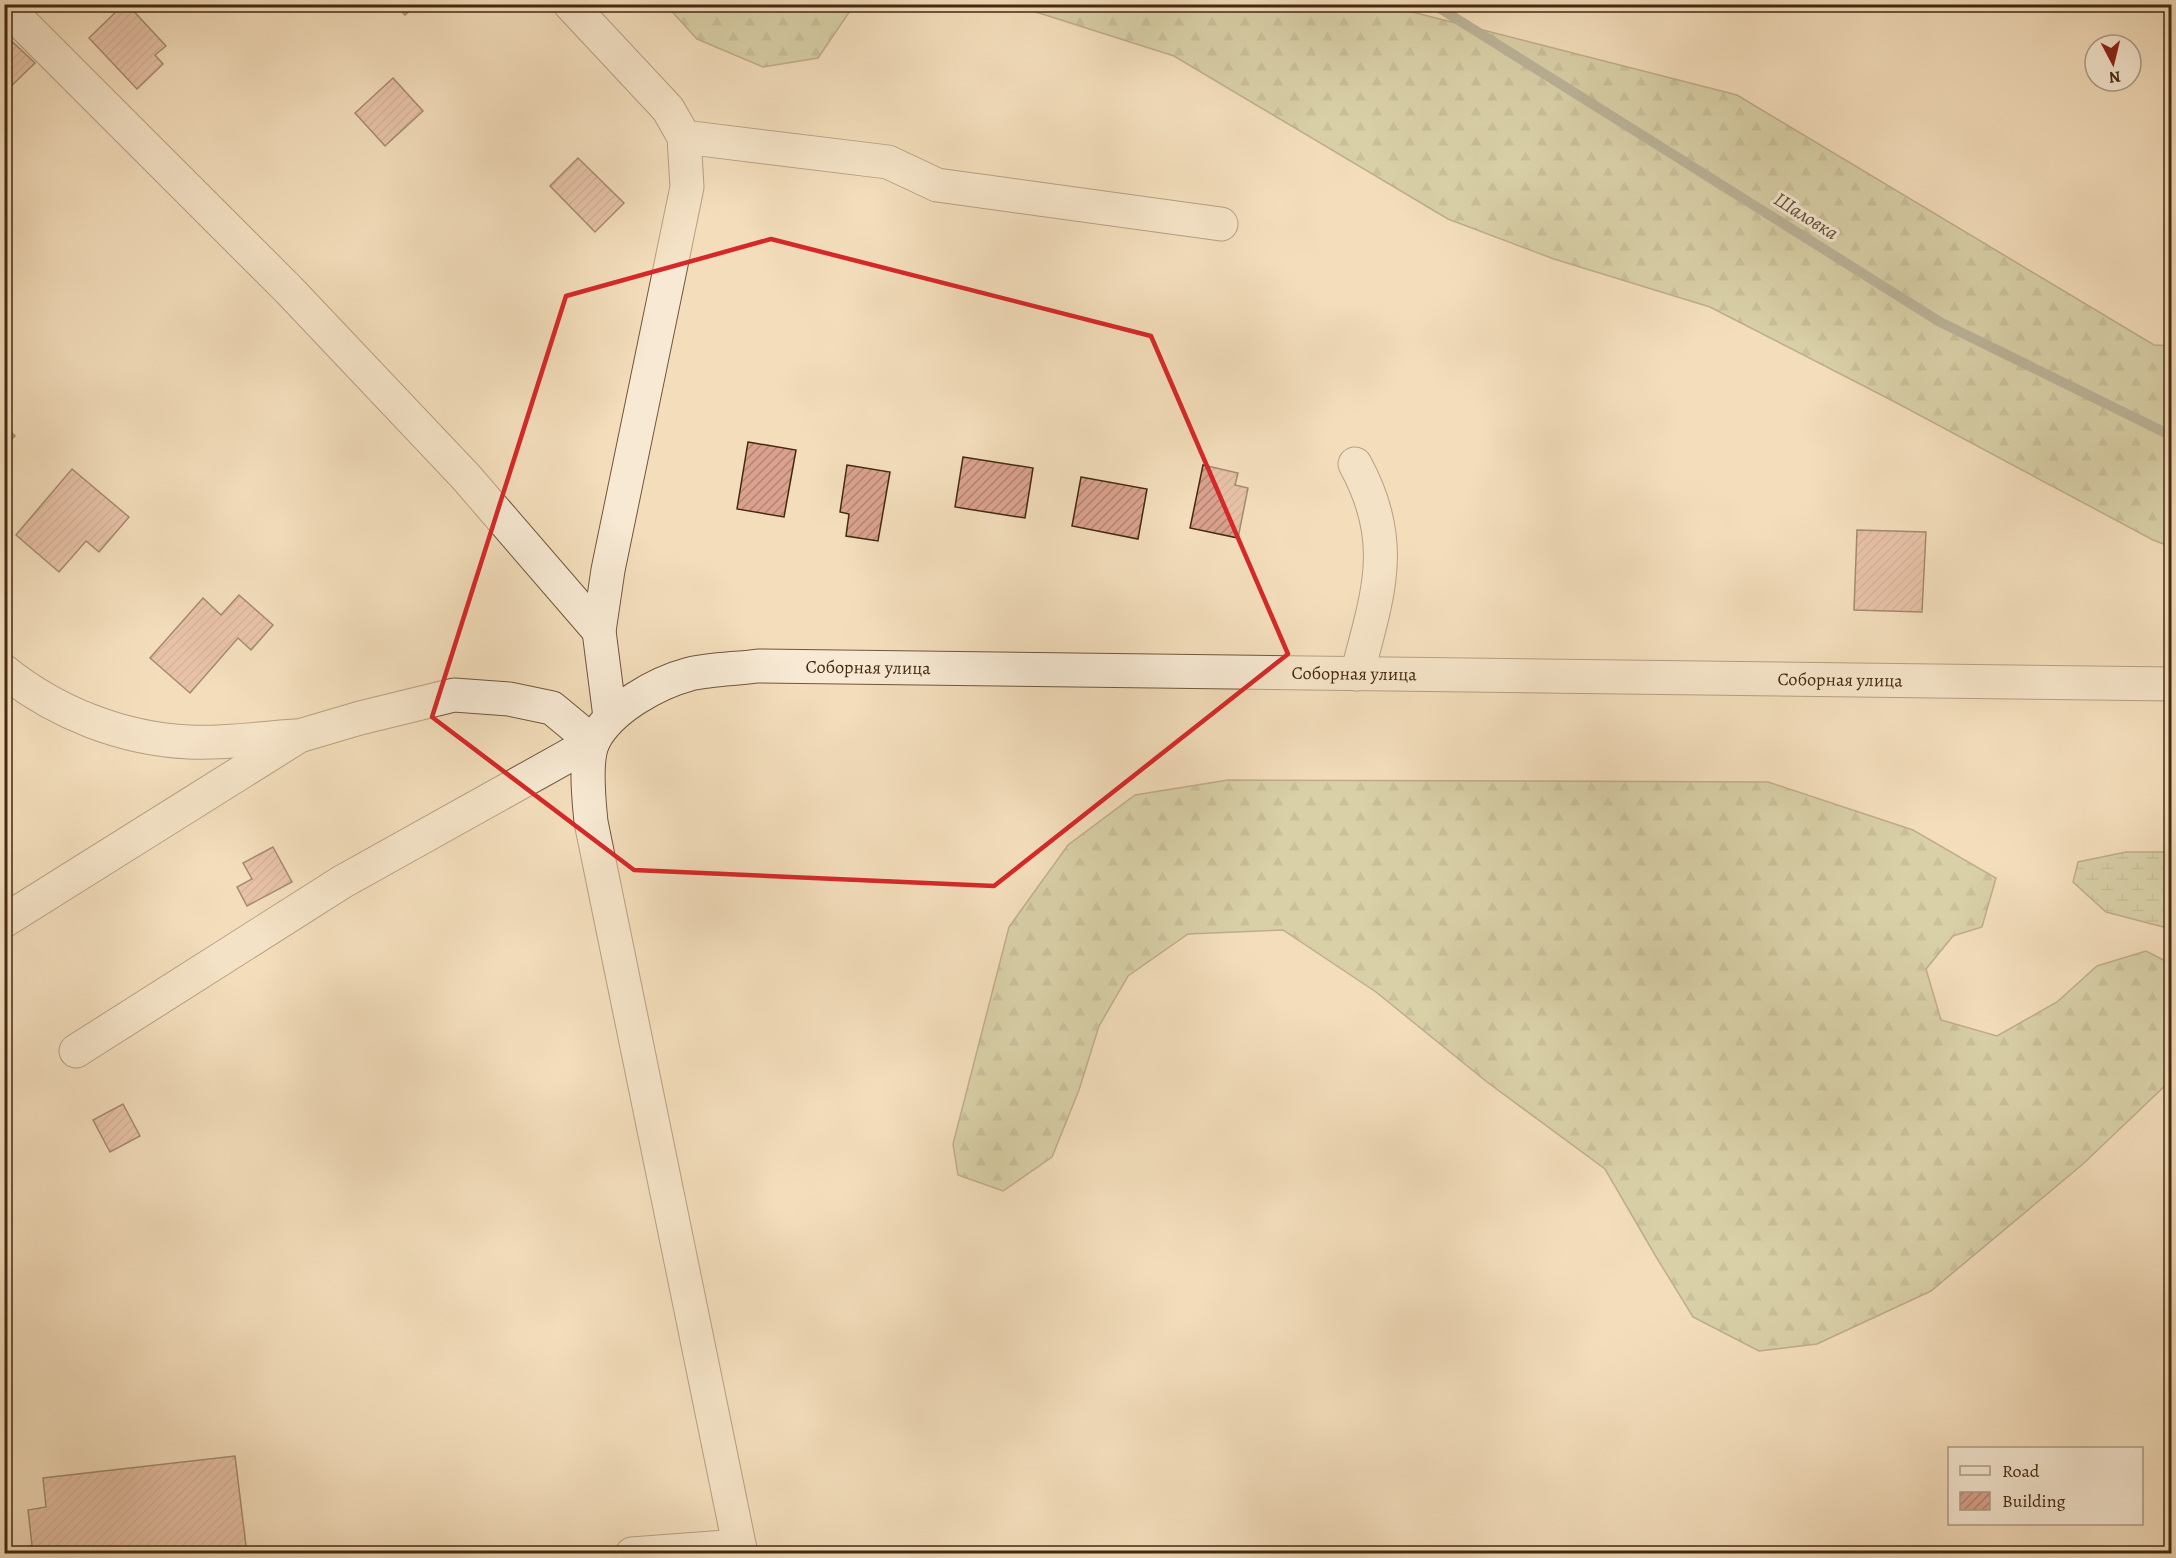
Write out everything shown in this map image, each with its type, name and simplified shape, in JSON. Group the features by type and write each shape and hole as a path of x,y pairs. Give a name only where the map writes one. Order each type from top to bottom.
{"street":[{"path":"570,4 668,109 684,137 687,187 608,570 599,631 602,729 587,779 591,822 740,1550 632,1554"},
{"path":"4,5 290,290 466,477 599,631"},
{"path":"684,137 888,162 938,185 1221,224"},
{"path":"1355,464 1368,487 1379,525 1382,568 1357,674"},
{"name":"Соборная улица","path":"76,1051 342,882 602,729 647,692 690,674 758,666 2172,684"},
{"path":"4,671 20,684 62,710 139,737 191,742 299,736 454,694 509,699 552,708 602,729"},
{"path":"4,921 299,736"}],"highlighted area":[{"path":"771,239 1151,336 1288,654 994,886 634,870 432,717 566,296"}],"green space":[{"path":"666,5 854,5 818,58 763,67 697,39"},
{"path":"1014,5 1385,5 1737,95 2154,345 2171,346 2171,547 2153,540 1895,402 1710,307 1554,259 1448,219 1174,56"},
{"path":"1228,780 1768,782 1913,830 1996,878 1982,927 1953,936 1926,969 1941,1020 1997,1036 2057,1002 2097,966 2146,951 2171,964 2171,1080 2083,1164 1931,1291 1817,1344 1759,1351 1693,1317 1605,1169 1487,1082 1376,992 1283,930 1188,934 1128,976 1099,1026 1079,1090 1052,1157 1003,1191 958,1175 953,1144 1009,927 1068,845 1135,795"},
{"path":"2126,852 2171,852 2171,929 2106,912 2073,882 2078,862"}],"building":[{"path":"124,4 127,4 166,46 155,55 163,64 137,89 89,38"},
{"path":"395,4 417,4 405,15"},
{"path":"4,34 35,63 8,89 4,86"},
{"path":"393,78 423,111 385,146 355,113"},
{"path":"578,158 624,203 595,232 550,186"},
{"path":"4,425 15,436 4,446"},
{"path":"748,442 796,450 784,517 737,509"},
{"path":"963,457 1033,468 1025,518 955,507"},
{"path":"847,465 890,472 878,541 846,536 849,514 840,512"},
{"path":"1203,465 1238,473 1235,485 1248,488 1238,538 1190,528"},
{"path":"72,469 129,517 99,552 86,541 59,572 16,535"},
{"path":"1081,477 1147,489 1138,539 1072,526"},
{"path":"1857,530 1926,532 1922,612 1854,610"},
{"path":"239,595 273,625 251,650 238,638 190,693 150,658 203,598 221,615"},
{"path":"273,847 292,882 247,906 237,887 252,879 243,863"},
{"path":"123,1104 140,1136 110,1152 93,1120"},
{"path":"235,1456 247,1554 18,1554 32,1545 28,1510 46,1507 43,1478"},
{"path":"1435,1548 1437,1554 1408,1554"}],"waterway":[{"name":"Шаловка","path":"1433,4 1940,322 2172,436"}]}
